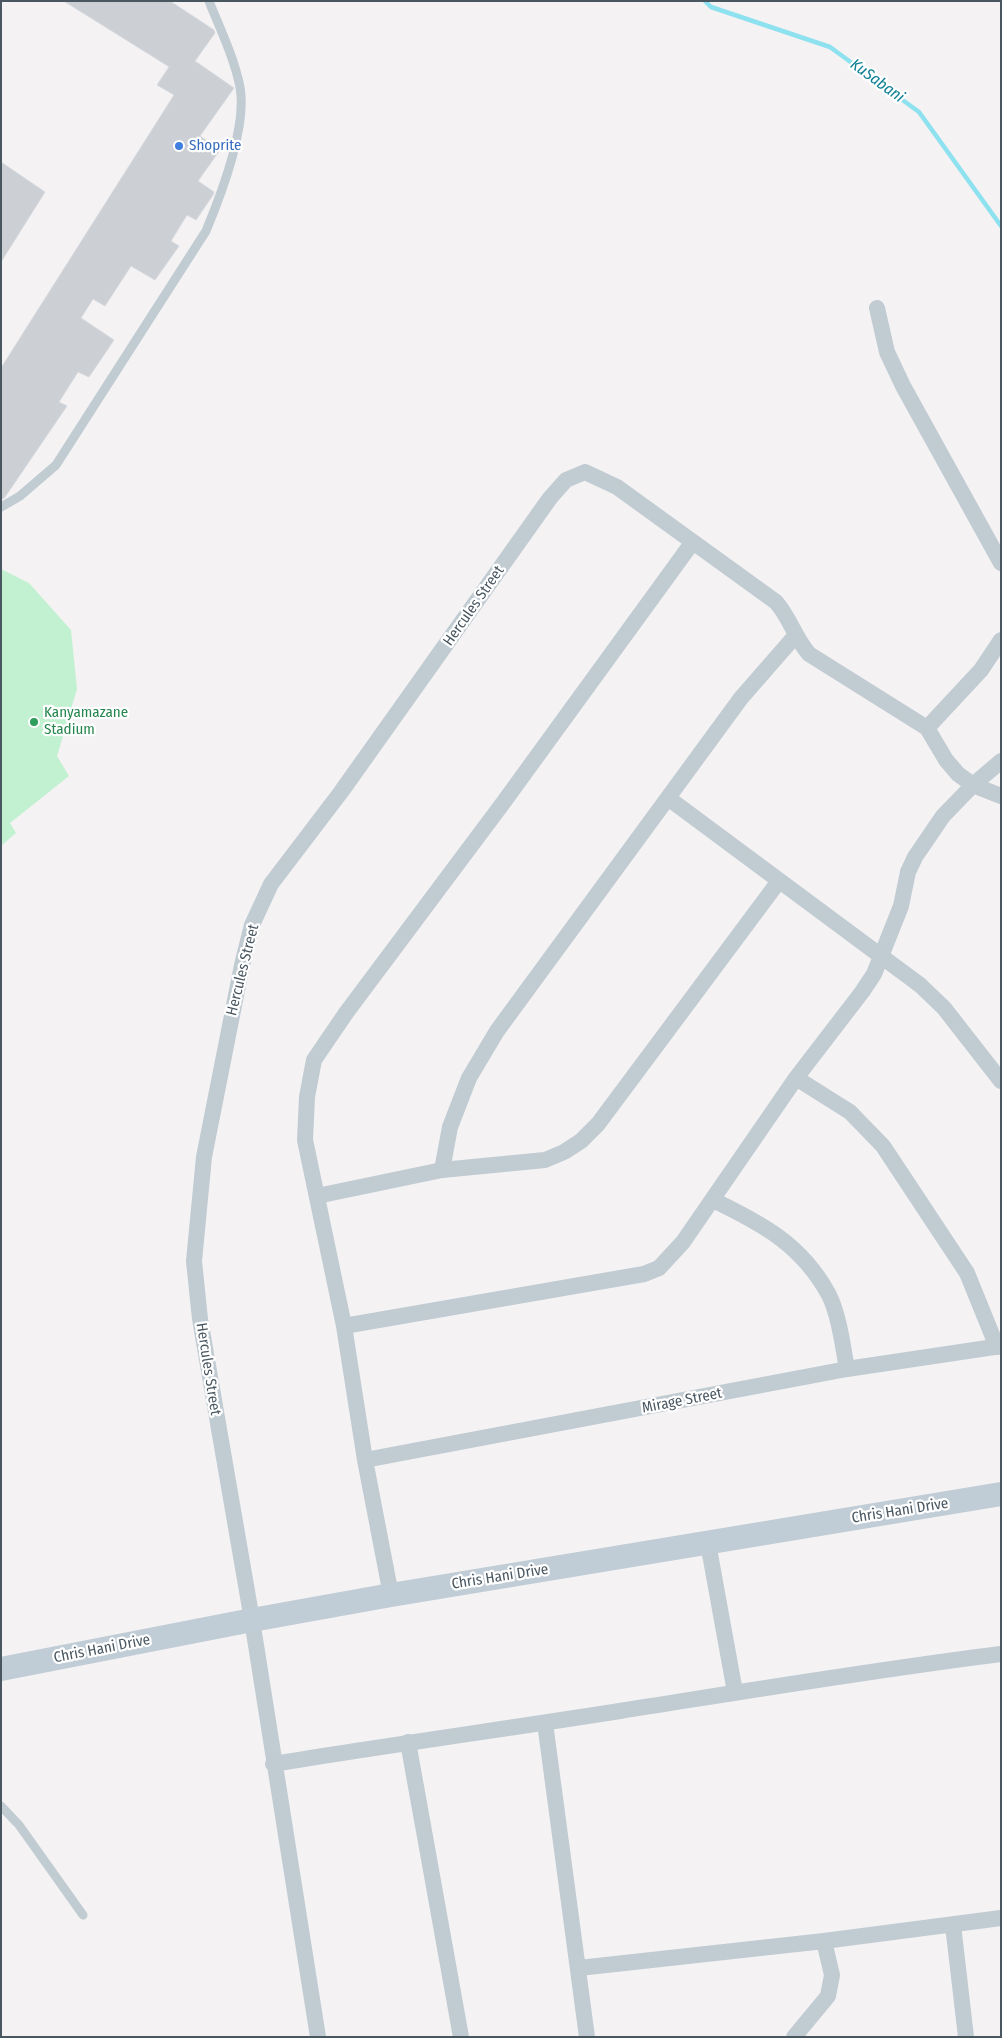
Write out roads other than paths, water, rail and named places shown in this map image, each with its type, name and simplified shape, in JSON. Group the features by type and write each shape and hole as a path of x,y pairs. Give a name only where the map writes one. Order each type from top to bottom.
{"street":[{"path":"877,308 887,352 902,386 1001,563"},
{"name":"Hercules Street","path":"318,2037 273,1764 252,1620 209,1380 194,1261 204,1157 214,1099 252,925 271,884 341,792 550,498 566,480 585,472 601,478 776,602 791,621 796,635 809,654 818,661 927,728"},
{"path":"391,1595 365,1460 344,1326 305,1140 307,1097 314,1060 346,1013 503,803 692,542"},
{"path":"442,1170 450,1127 469,1078 492,1039 742,698 796,635"},
{"path":"1001,640 981,670 927,728 946,760 973,785 1001,796"},
{"path":"344,1326 644,1274 659,1268 669,1259 714,1200 747,1147 874,974 900,906 908,872 915,857 943,816 973,785 1001,761"},
{"path":"668,798 920,985 944,1008 1001,1081"},
{"path":"318,1196 442,1170 545,1160 564,1152 581,1141 598,1124 779,881"},
{"path":"796,1078 850,1112 883,1146 967,1273 999,1347"},
{"path":"714,1200 761,1224 803,1257 830,1297 848,1369"},
{"name":"Mirage Street","path":"365,1460 848,1369 999,1347"},
{"name":"Chris Hani Drive","path":"1,1669 391,1595 1001,1494"},
{"path":"708,1543 734,1692"},
{"path":"273,1764 734,1692 1001,1654"},
{"path":"545,1723 587,2037"},
{"path":"408,1742 461,2037"},
{"path":"579,1968 824,1941 1001,1918"},
{"path":"953,1925 966,2037"},
{"path":"794,2037 828,1996 832,1975 824,1941"}],"lane":[{"path":"1,507 20,496 56,465 206,231 221,194 237,134 240,90 236,70 208,1"},
{"path":"1,1806 19,1825 83,1915"}],"waterway":[{"name":"KuSabani","path":"705,1 711,7 830,47 919,112 1001,226"}],"place":[{"name":"Shoprite","path":"179,146"},
{"name":"Kanyamazane Stadium","path":"34,722"}]}
